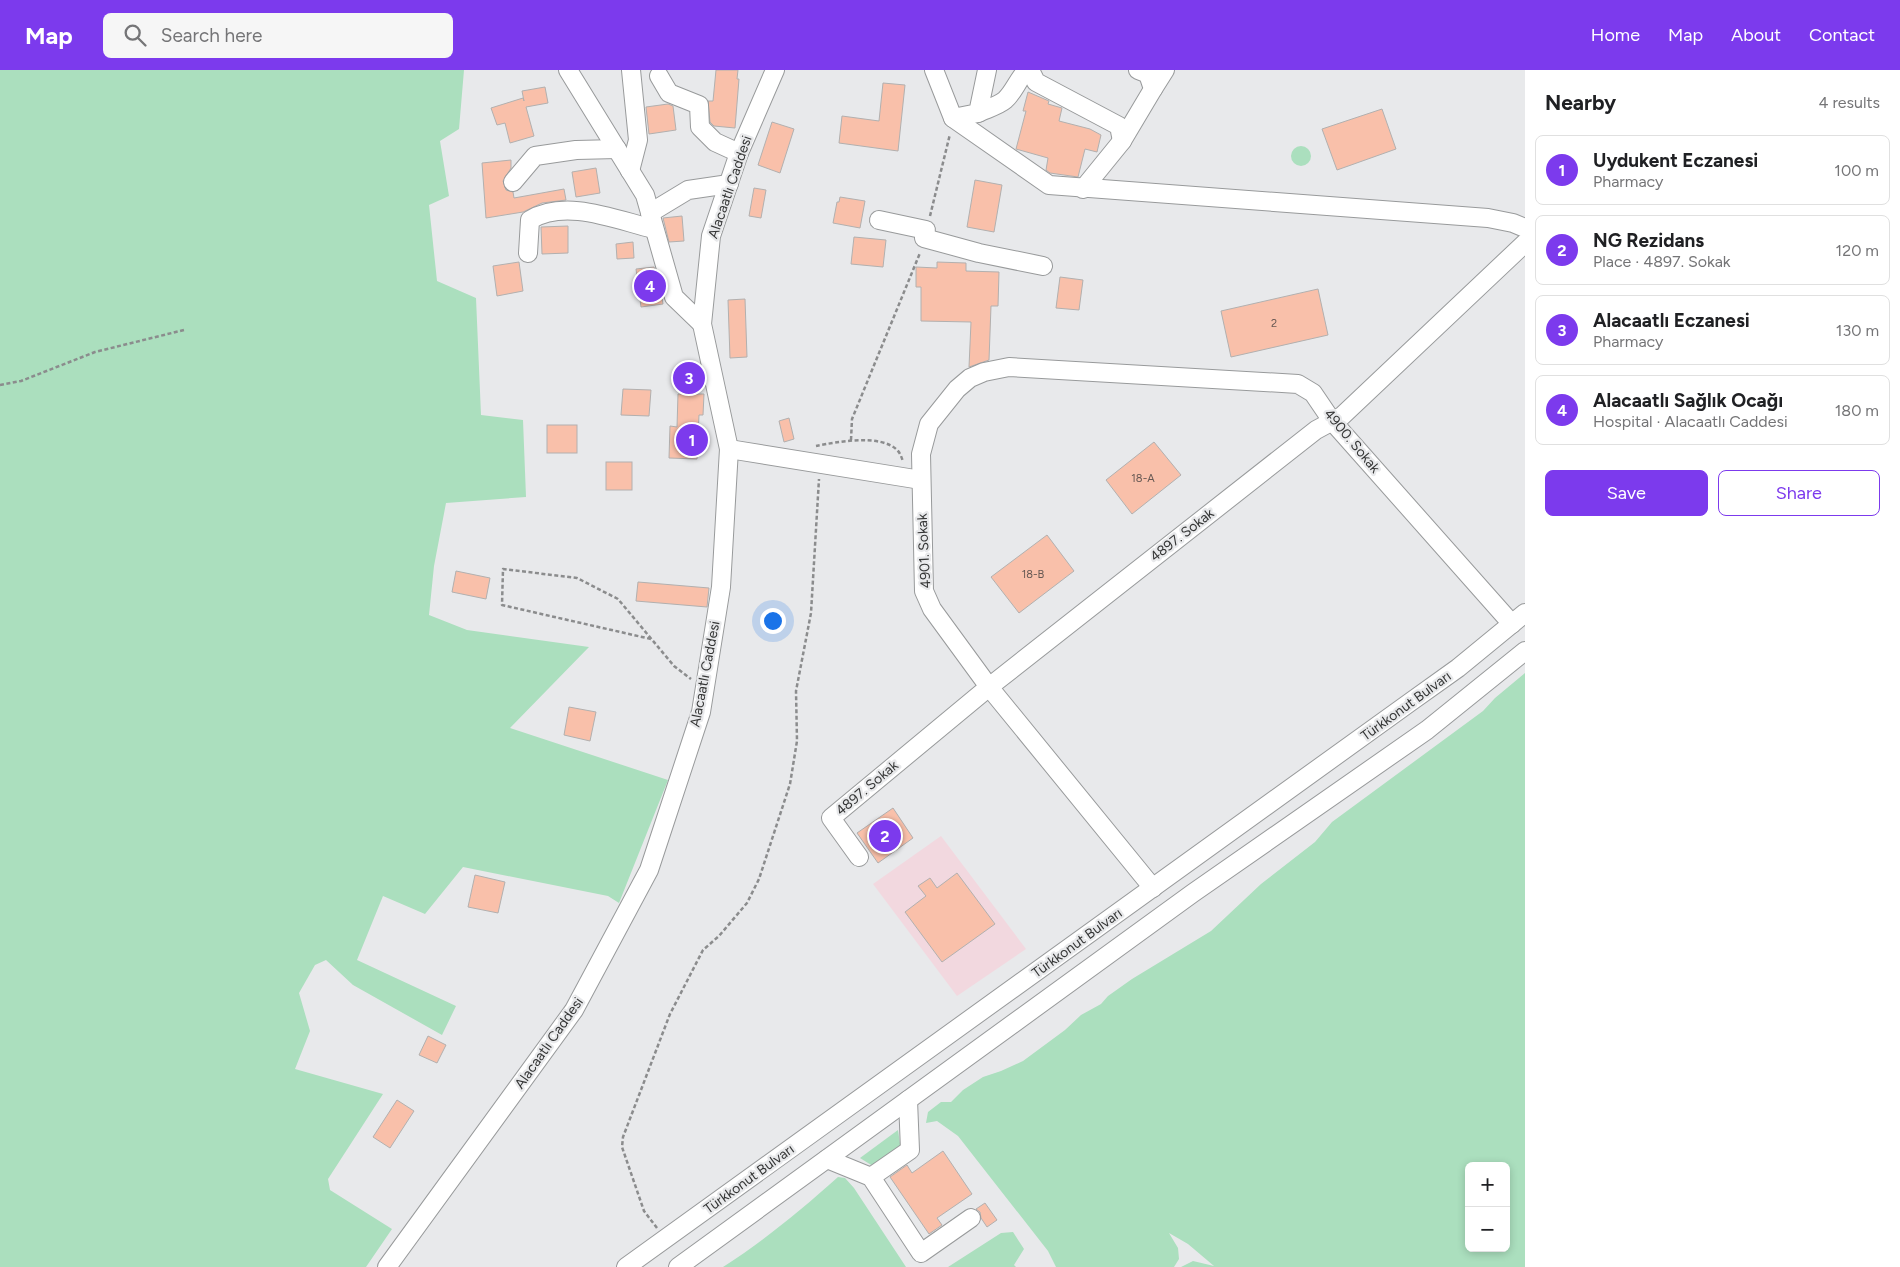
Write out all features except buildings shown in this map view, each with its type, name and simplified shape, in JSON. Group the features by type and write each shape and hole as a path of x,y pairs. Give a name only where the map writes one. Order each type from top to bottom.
{"street":[{"path":"568,70 645,195 674,298 702,324"},
{"name":"Alacaatlı Caddesi","path":"387,1267 574,1010 649,870 701,712 721,587 729,449 702,324 711,236 740,153 775,70"},
{"path":"934,70 953,118 1050,185 1083,189 1488,218 1513,223 1525,228"},
{"path":"978,113 987,70"},
{"path":"953,118 978,113 1004,102 1019,78 1028,70 1036,82 1119,126 1122,141"},
{"path":"1138,70 1148,74 1153,89"},
{"path":"1083,189 1122,141 1165,70"},
{"path":"630,171 638,140 632,75 659,73 669,94 699,105 700,127 715,142 740,153"},
{"path":"513,182 534,156 576,150 617,149"},
{"path":"528,253 530,220 542,213 574,209 652,221 688,190 729,184"},
{"path":"879,220 979,252 1043,266"},
{"name":"4897. Sokak","path":"859,857 831,818 989,687 1316,430 1342,416 1520,246 1525,244"},
{"name":"4901. Sokak","path":"1134,375 1009,367 977,375 956,389 929,424 914,479 924,591 932,609 989,687 1153,888"},
{"name":"4900. Sokak","path":"1134,375 1298,384 1313,393 1332,421 1518,618"},
{"path":"729,449 818,455 914,479"},
{"name":"Türkkonut Bulvarı","path":"626,1267 1409,703 1518,618"},
{"name":"Türkkonut Bulvarı","path":"678,1267 1193,893 1427,730 1525,651"},
{"path":"871,1177 910,1150 908,1100"},
{"path":"827,1159 871,1177 920,1253 971,1218"}],"path":[{"path":"850,440 852,419 918,258 953,118"},
{"path":"0,385 21,381 95,352 184,330"},
{"path":"666,1239 644,1211 622,1147 623,1137 670,1014 703,950 719,936 747,903 759,879 790,784 797,741 796,691 811,613 818,455 850,440 875,441 889,445 898,451 914,479"},
{"path":"651,639 502,605 503,569 577,578 618,599 674,666 705,688"}],"shaded area":[{"path":"941,836 1026,949 957,996 873,884"}],"green space":[{"path":"0,70 464,70 459,129 440,141 449,196 429,205 437,281 476,298 481,415 523,420 526,497 446,503 434,566 429,615 467,630 589,647 510,728 668,780 619,903 608,896 463,867 425,914 383,896 357,960 456,1006 442,1035 353,985 326,960 315,965 299,993 310,1031 295,1069 383,1094 328,1179 330,1190 392,1229 366,1267 0,1267"},
{"path":"1301,146 1308,149 1311,156 1308,163 1301,166 1294,163 1291,156 1294,149"},
{"path":"1525,673 1525,1267 1181,1267 1193,1261 1214,1266 1188,1244 1169,1233 1178,1248 1179,1259 1174,1267 1056,1267 1048,1251 958,1136 937,1121 926,1123 928,1112 941,1102 951,1102 963,1090 983,1077 1023,1061 1065,1030 1081,1015 1101,1004 1108,996 1132,979 1211,931 1261,884 1315,842 1332,822 1483,711 1495,698"},
{"path":"898,1130 901,1150 876,1168 860,1158"},
{"path":"838,1177 845,1178 854,1188 906,1267 723,1267 754,1246"},
{"path":"1013,1232 1024,1249 1014,1265 1016,1267 948,1267 1001,1233"}],"place":[{"name":"Alacaatlı Sağlık Ocağı","path":"650,286"},
{"name":"Alacaatlı Eczanesi","path":"689,378"},
{"name":"Uydukent Eczanesi","path":"692,440"},
{"name":"NG Rezidans","path":"885,836"}]}
